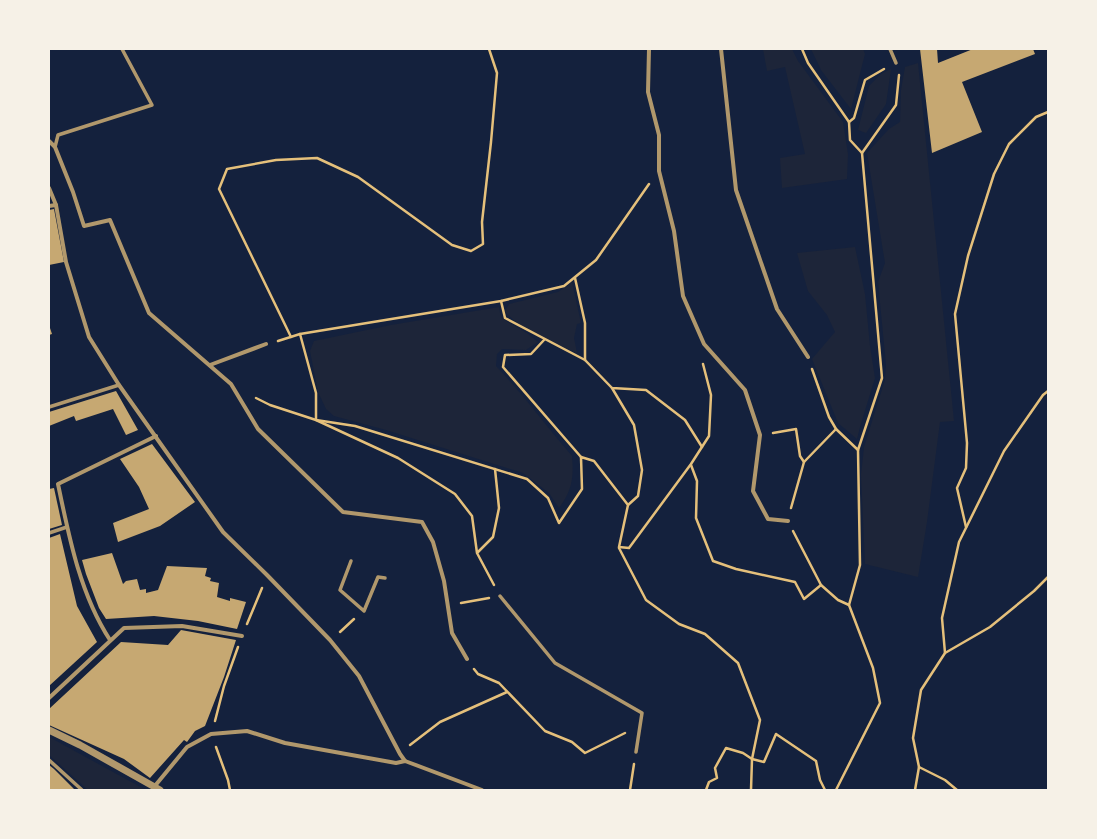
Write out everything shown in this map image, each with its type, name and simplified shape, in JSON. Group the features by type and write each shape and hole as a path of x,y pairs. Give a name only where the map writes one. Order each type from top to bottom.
{"street":[{"path":"55,147 58,135 152,105 122,49"},
{"path":"650,49 648,92 659,134 659,171 674,231 683,296 704,344 745,390 760,435 753,491 768,519 788,521"},
{"path":"721,49 736,190 777,309 808,357"},
{"path":"890,49 896,62"},
{"path":"49,141 55,147 73,192 84,226 110,220 149,313 231,384 258,429 343,512 422,522 433,542 444,581 452,633 467,658"},
{"path":"49,188 56,205 66,262 89,337 119,385 223,532 330,640 359,676 405,761"},
{"path":"49,206 56,205"},
{"path":"210,365 266,344"},
{"path":"49,407 119,385"},
{"path":"110,640 99,624 79,574 58,484 156,436"},
{"path":"49,533 67,527"},
{"path":"351,561 340,590 364,611 378,577 384,578"},
{"path":"500,596 555,663 642,713 636,752"},
{"path":"49,698 124,628 182,626 242,636"},
{"path":"49,730 80,745 157,788 187,747 211,734 247,731 285,743 396,763 405,761 482,790"},
{"path":"49,760 82,790"}],"path":[{"path":"291,337 219,190 227,169 276,160 317,158 358,177 452,245 471,252 483,244 482,222 494,119 497,73 489,49"},
{"path":"802,49 808,63 849,122 850,140 862,153 882,378 858,450 860,565 849,604 873,668 880,703 836,790"},
{"path":"849,122 854,118 865,80 896,62 899,76 896,105 862,153"},
{"path":"966,527 958,488 966,468 967,442 955,314 968,256 994,174 1010,144 1036,117 1048,112"},
{"path":"286,339 300,334 501,301 564,286 596,260 659,171"},
{"path":"575,278 585,323 585,360"},
{"path":"501,301 505,318 544,340 585,360 612,388 634,425 642,470 638,496 628,505 619,548 646,600 679,624 705,634 738,663 760,720 752,759 751,790"},
{"path":"300,334 316,393 316,420"},
{"path":"544,340 532,354 505,355 502,367 581,457 594,462 628,505"},
{"path":"619,548 629,548 691,464 709,436 711,395 699,349 704,344"},
{"path":"808,357 830,417 836,429 858,450"},
{"path":"231,384 270,406 316,420 398,458 455,494 472,516 477,553 500,596 448,605"},
{"path":"612,388 646,390 685,420 702,447"},
{"path":"945,653 942,618 959,542 1004,451 1043,395 1048,391"},
{"path":"316,420 355,426 527,479 548,498 559,523 582,489 581,457"},
{"path":"760,435 796,428 800,456 804,462"},
{"path":"836,429 804,462 788,521 821,585 838,600 849,604"},
{"path":"691,464 697,481 696,518 713,561 736,569 795,582 804,599 821,585"},
{"path":"477,553 492,537 499,508 495,469"},
{"path":"915,790 919,767 913,738 921,690 945,653 990,627 1034,591 1048,577"},
{"path":"330,640 364,611"},
{"path":"467,658 478,674 499,683 545,731 572,742 585,753 634,728 642,713"},
{"path":"400,754 440,722 507,692"},
{"path":"706,790 709,782 717,778 715,768 726,748 743,753 752,759 764,762 776,734 816,761 820,780 825,790"},
{"path":"630,790 636,752"},
{"path":"919,767 945,780 957,790"},
{"path":"228,780 230,790"}],"shaded area":[{"path":"763,49 792,49 798,61 843,122 848,154 847,179 782,188 780,158 805,154 785,67 767,71"},
{"path":"811,49 863,49 865,54 851,109 821,70"},
{"path":"918,63 954,421 940,422 918,577 865,564 861,475 864,447 885,380 886,365 878,282 885,263 867,153 889,129 900,122 901,90 905,67"},
{"path":"891,69 886,104 866,133 858,130 869,86 881,74"},
{"path":"855,247 865,294 875,378 857,439 838,423 812,359 835,332 827,315 808,291 797,253"},
{"path":"572,282 581,323 577,324 574,338 577,353 527,329 510,317 505,311 509,304 558,292"},
{"path":"499,307 501,318 527,333 538,342 526,350 502,349 497,354 496,366 572,456 573,471 571,484 567,496 559,508 549,493 523,473 386,430 334,416 326,409 318,392 310,351 314,341 391,325"},
{"path":"49,737 146,790 88,790 49,755"}],"building":[{"path":"920,49 937,49 938,63 973,49 1033,49 1035,54 962,82 982,132 932,153"},
{"path":"54,209 64,262 49,265 49,210"},
{"path":"49,325 52,334 49,335"},
{"path":"116,391 138,430 126,435 113,409 76,421 74,416 49,426 49,412"},
{"path":"152,444 195,502 160,526 118,542 113,523 149,509 139,487 120,459"},
{"path":"54,488 62,525 49,529 49,489"},
{"path":"60,534 77,606 97,642 49,686 49,538"},
{"path":"112,553 123,584 126,581 137,579 140,590 146,589 146,593 158,590 167,566 207,568 205,576 211,578 210,581 219,583 217,597 230,601 230,598 246,602 237,629 198,621 154,616 106,619 99,608 82,560"},
{"path":"181,630 236,640 224,677 205,726 195,731 187,742 184,740 150,778 124,759 49,725 49,709 121,642 168,645"},
{"path":"49,765 54,769 75,790 49,790"}]}
